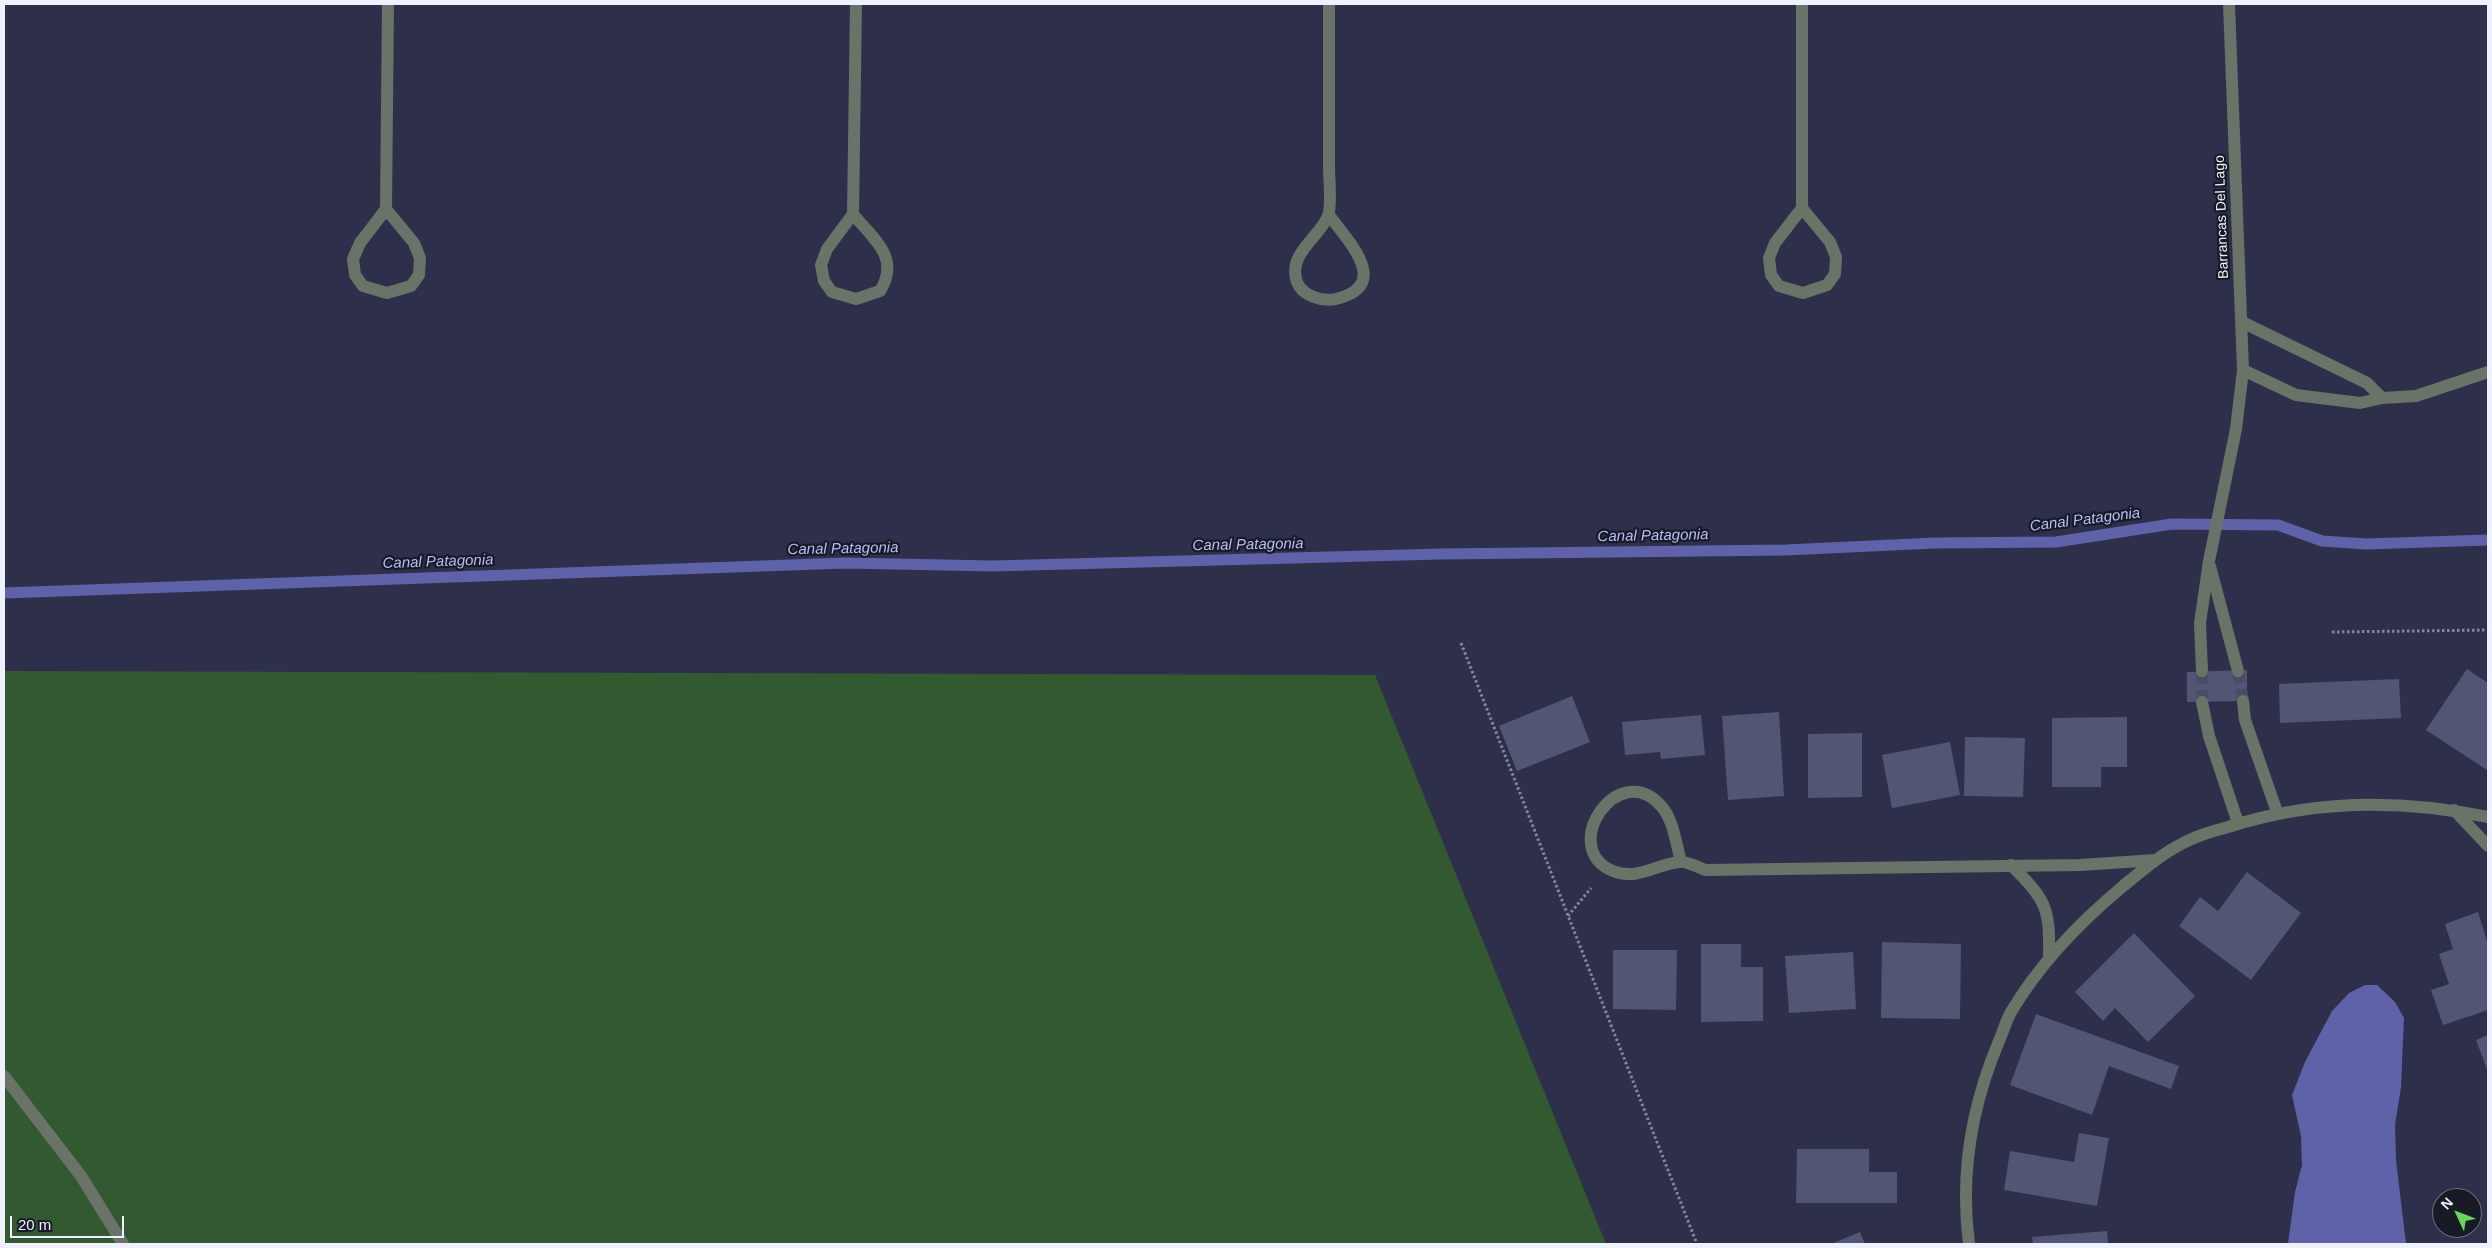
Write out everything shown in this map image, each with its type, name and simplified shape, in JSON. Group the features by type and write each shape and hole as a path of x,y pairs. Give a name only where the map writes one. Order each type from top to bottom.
{"street":[{"path":"386,209 414,242 420,258 419,275 411,286 387,293 363,286 355,275 353,259 360,243 386,209 388,4"},
{"path":"853,214 882,247 889,263 887,280 880,291 856,299 832,292 824,281 821,265 827,250 853,214 856,4"},
{"path":"1328,215 1356,249 1363,265 1361,281 1354,292 1329,300 1305,293 1297,282 1296,265 1302,250 1328,215 1329,4"},
{"path":"1802,4 1802,208 1775,243 1769,258 1771,275 1779,286 1803,293 1827,285 1834,274 1836,258 1830,242 1802,208"},
{"name":"Barrancas Del Lago","path":"2202,671 2200,623 2209,561 2236,429 2243,370 2229,4"},
{"path":"2242,322 2366,383 2382,398"},
{"path":"2243,370 2296,395 2360,403 2382,398 2416,396 2488,372"},
{"path":"2209,561 2238,671"},
{"path":"2243,701 2245,720 2277,812"},
{"path":"2202,702 2209,736 2238,823"},
{"path":"1681,861 1670,823 1663,808 1651,798 1637,793 1623,793 1607,802 1596,815 1591,831 1592,849 1600,862 1612,870 1626,875 1643,873 1681,861 1705,870 2011,864 2080,865 2156,860"},
{"path":"1969,1244 1967,1177 1970,1135 1981,1090 2011,1013 2049,957 2092,912 2156,860 2194,838 2277,812 2357,804 2454,810 2488,817"},
{"path":"2454,810 2488,846"},
{"path":"2011,864 2030,884 2044,903 2050,923 2049,957"},
{"path":"4,1076 81,1176 123,1244"}],"path":[{"path":"2332,632 2488,630"},
{"path":"1461,643 1697,1244"},
{"path":"1568,916 1598,879 1612,870"}],"green space":[{"path":"4,671 1375,675 1606,1244 4,1244"}],"water":[{"path":"2365,985 2377,985 2395,1002 2404,1018 2401,1087 2395,1125 2396,1160 2406,1244 2288,1244 2295,1192 2302,1165 2301,1136 2292,1095 2305,1062 2332,1011 2349,993"}],"building":[{"path":"2467,669 2488,683 2487,770 2426,730"},
{"path":"2247,670 2247,701 2187,702 2187,672"},
{"path":"2399,679 2401,718 2280,723 2279,684"},
{"path":"1572,696 1590,742 1517,771 1499,726"},
{"path":"1779,712 1784,796 1728,800 1722,716"},
{"path":"1701,715 1705,755 1661,759 1660,752 1625,755 1622,722"},
{"path":"2127,717 2127,767 2101,767 2101,787 2052,787 2052,718"},
{"path":"1862,733 1862,797 1808,798 1808,734"},
{"path":"1965,737 2025,738 2023,797 1964,796"},
{"path":"1950,742 1960,795 1892,808 1882,755"},
{"path":"2247,872 2301,913 2251,980 2179,926 2200,897 2218,911"},
{"path":"2478,912 2488,944 2488,1010 2443,1025 2431,990 2449,984 2439,954 2453,949 2445,924"},
{"path":"2134,933 2195,996 2148,1042 2115,1008 2103,1021 2075,992"},
{"path":"1882,942 1961,944 1960,1019 1881,1018"},
{"path":"1701,944 1741,944 1741,967 1763,967 1763,1021 1701,1022"},
{"path":"1613,950 1677,950 1676,1010 1613,1009"},
{"path":"1853,952 1856,1009 1789,1013 1785,956"},
{"path":"2036,1014 2179,1066 2171,1089 2109,1066 2092,1115 2010,1085"},
{"path":"2488,1035 2488,1072 2476,1040"},
{"path":"2079,1133 2109,1138 2097,1206 2004,1190 2010,1151 2074,1162"},
{"path":"1797,1149 1869,1149 1869,1172 1897,1172 1897,1203 1796,1203"},
{"path":"2107,1231 2108,1244 2033,1244 2032,1237"},
{"path":"1860,1232 1865,1244 1831,1244"}],"waterway":[{"name":"Canal Patagonia","path":"4,593 846,563 993,566 1441,554 1786,550 1935,543 2056,542 2172,524 2278,525 2322,541 2366,544 2488,540"}],"tunnel":[{"path":"2202,671 2202,702"},
{"path":"2238,671 2243,701"}]}
